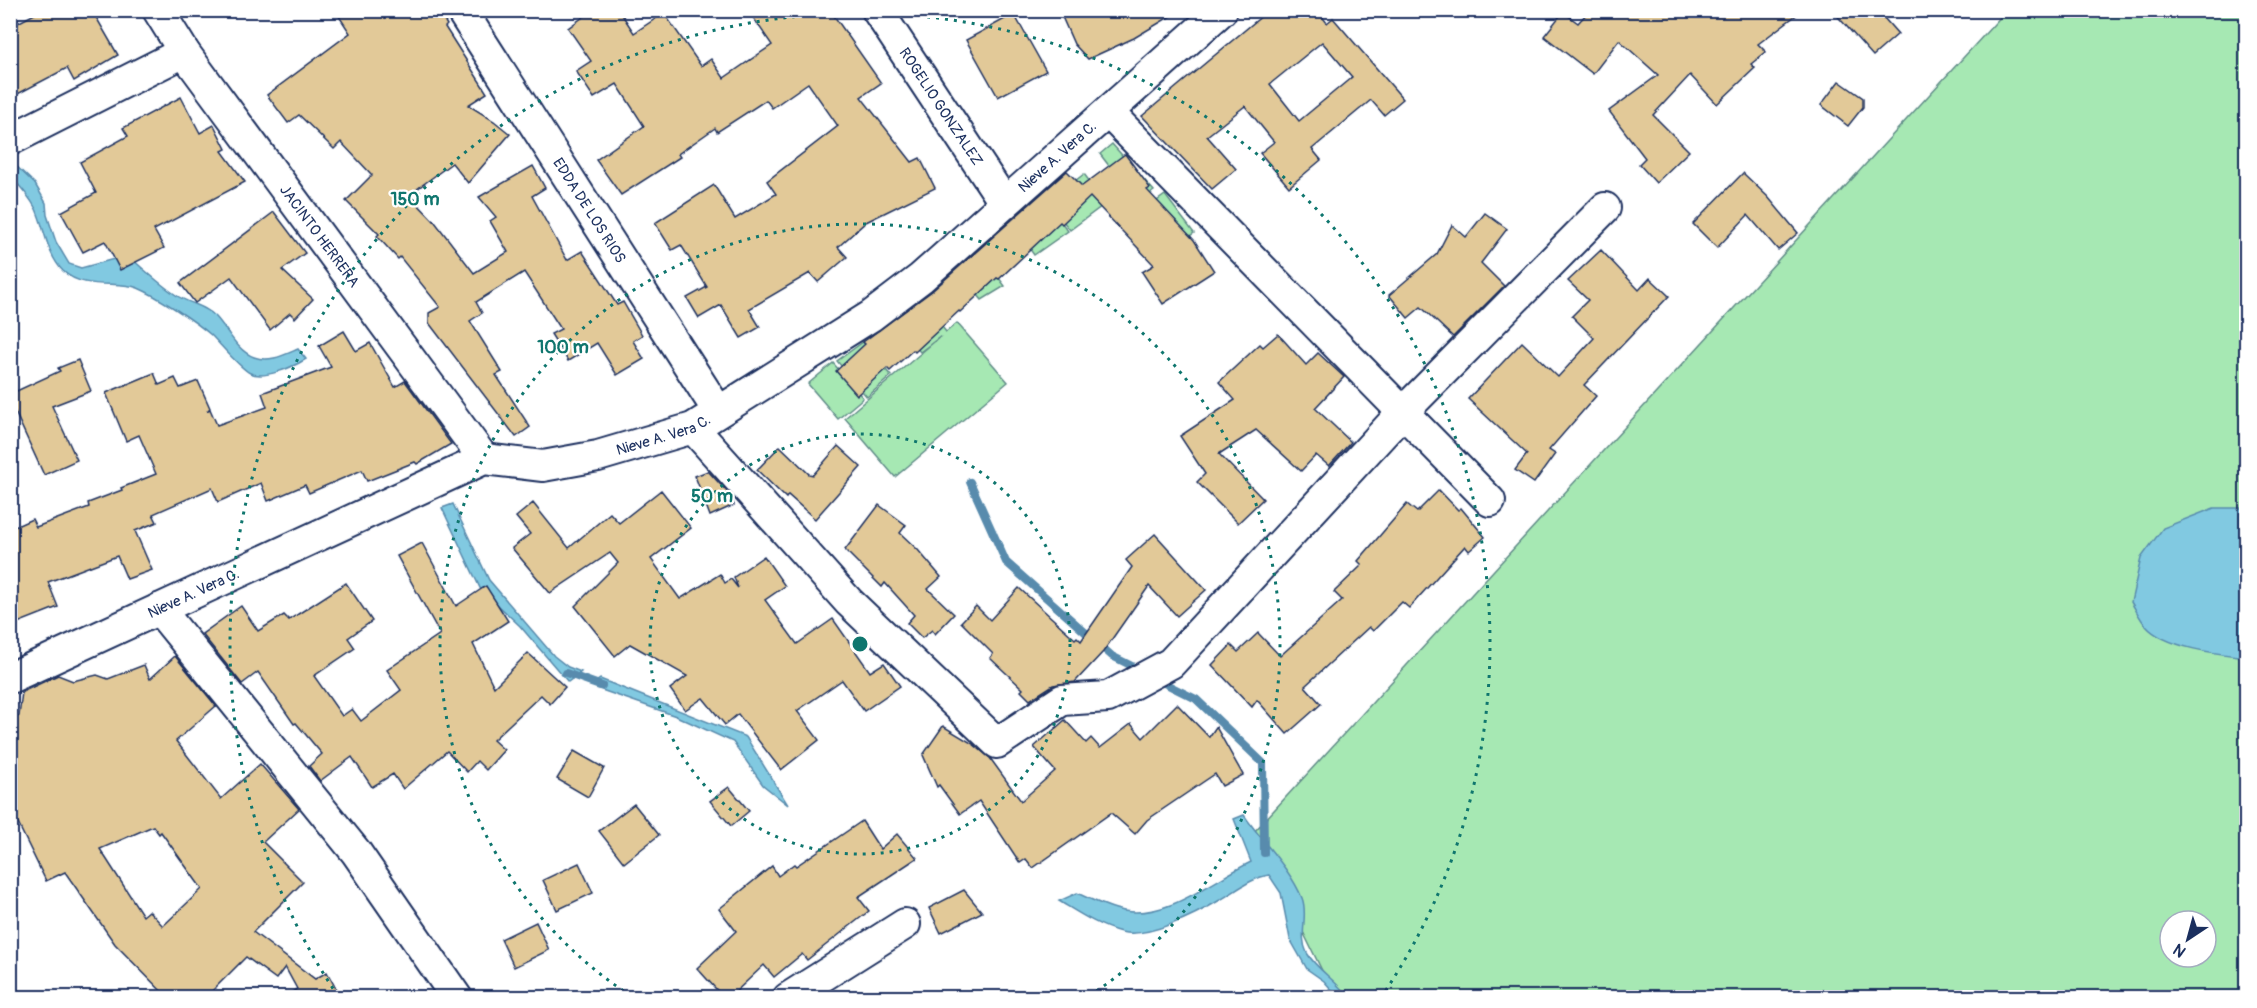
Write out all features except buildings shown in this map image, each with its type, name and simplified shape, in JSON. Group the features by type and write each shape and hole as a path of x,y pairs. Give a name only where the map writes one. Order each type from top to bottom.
{"street":[{"name":"JACINTO HERRERA","path":"158,10 184,52 484,459"},
{"name":"EDDA DE LOS RIOS","path":"461,10 718,411"},
{"name":"ROGELIO GONZALEZ","path":"877,10 1004,202"},
{"name":"Nieve A. Vera C.","path":"10,678 484,459 543,466 598,456 693,428 871,316 921,278 1222,10"},
{"path":"15,138 184,52"},
{"path":"1108,112 1490,501"},
{"path":"693,428 849,602 997,743 1062,700 1108,697 1171,663 1402,413 1605,208"},
{"path":"159,609 356,852 457,998"},
{"path":"788,998 905,924"}],"green space":[{"path":"2006,11 2246,11 2246,997 1335,997 1254,832"},
{"path":"1112,144 1154,191 1115,220 1126,188 1100,154"},
{"path":"1084,174 1106,203 1070,230 1048,202"},
{"path":"1165,195 1194,233 1159,257 1131,220"},
{"path":"1046,202 1068,231 1034,255 1014,227"},
{"path":"983,257 1005,286 982,300 961,274"},
{"path":"921,300 946,332 957,323 1008,382 895,477 845,418 941,336 920,352 893,320"},
{"path":"863,342 891,376 867,397 837,361"},
{"path":"833,363 863,398 838,419 808,384"}],"water":[{"path":"11,161 35,184 46,203 47,215 56,242 69,264 81,268 125,256 176,295 212,313 248,354 260,359 271,359 298,349 306,359 270,374 250,373 204,329 176,309 146,292 130,286 90,283 71,277 63,271 53,257 31,200 11,177"},
{"path":"453,504 489,580 554,656 568,667 581,672 568,682 520,626 480,588 442,508"},
{"path":"2214,508 2246,508 2246,657 2193,649 2166,640 2146,626 2131,602 2141,558 2163,528"},
{"path":"600,679 746,737 788,805 763,785 733,742 676,716 590,686"},
{"path":"1244,815 1297,887 1304,905 1303,939 1307,953 1348,997 1338,997 1324,981 1307,969 1290,939 1281,893 1269,875 1250,882 1186,918 1145,932 1121,932 1104,926 1059,901 1077,893 1112,908 1141,912 1174,904 1251,862 1234,819"}],"waterway":[{"path":"970,482 1006,562 1112,656 1142,671"},
{"path":"566,673 602,686"},
{"path":"1156,679 1196,699 1263,763 1264,853"}]}
